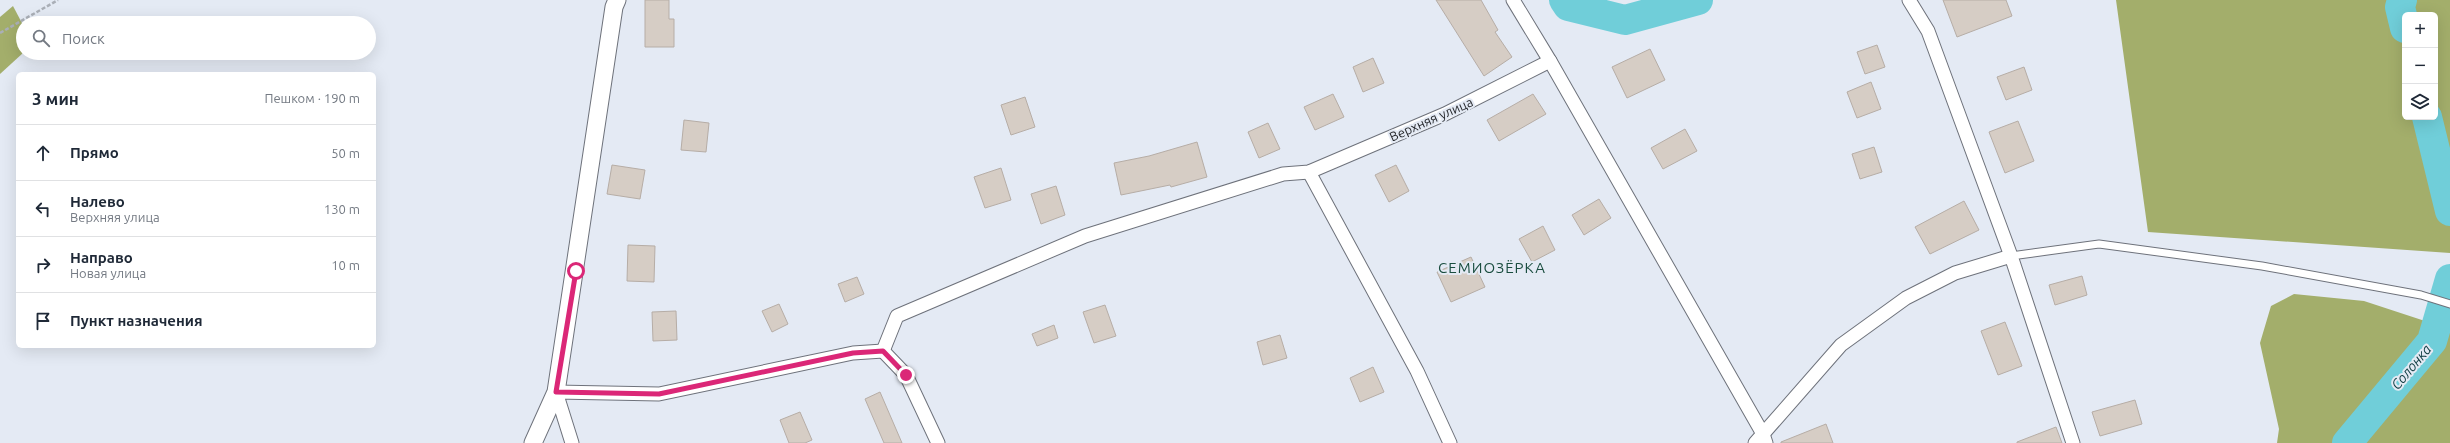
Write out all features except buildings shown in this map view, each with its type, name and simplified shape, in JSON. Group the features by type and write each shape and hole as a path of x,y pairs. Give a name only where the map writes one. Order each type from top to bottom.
{"street":[{"path":"533,443 556,392 613,14 617,0"},
{"path":"1513,0 1550,61 1761,440 1841,345 1906,298 1955,273 2012,256"},
{"path":"1909,0 1928,31 2012,256 2073,443"},
{"name":"Верхняя улица","path":"883,351 897,316 1085,236 1283,174 1309,172 1445,114 1550,61"},
{"path":"1309,172 1417,371 1450,443"},
{"path":"556,392 659,394 853,353 883,351 906,375 938,443"},
{"path":"556,392 572,443"}],"lane":[{"path":"2012,256 2099,244 2262,266 2421,295 2450,304"}],"path":[{"path":"30,16 58,0"},
{"path":"0,33 16,24"}],"green space":[{"path":"2116,0 2450,0 2450,253 2148,232"},
{"path":"13,6 18,16 16,16 16,59 0,74 0,17"},
{"path":"2294,294 2364,301 2428,322 2450,332 2450,443 2277,443 2279,429 2260,343 2271,306"}],"waterway":[{"name":"Солонка","path":"1564,0 1568,6 1625,20 1698,0"},
{"name":"Солонка","path":"2402,0 2400,7 2402,15"},
{"name":"Солонка","path":"2428,120 2450,211"},
{"name":"Солонка","path":"2347,443 2432,341 2450,279"}],"district":[{"name":"СЕМИОЗЁРКА","path":"1492,267"}],"route":[{"path":"576,271 556,392 659,394 760,375 853,353 883,351 906,375"}]}
